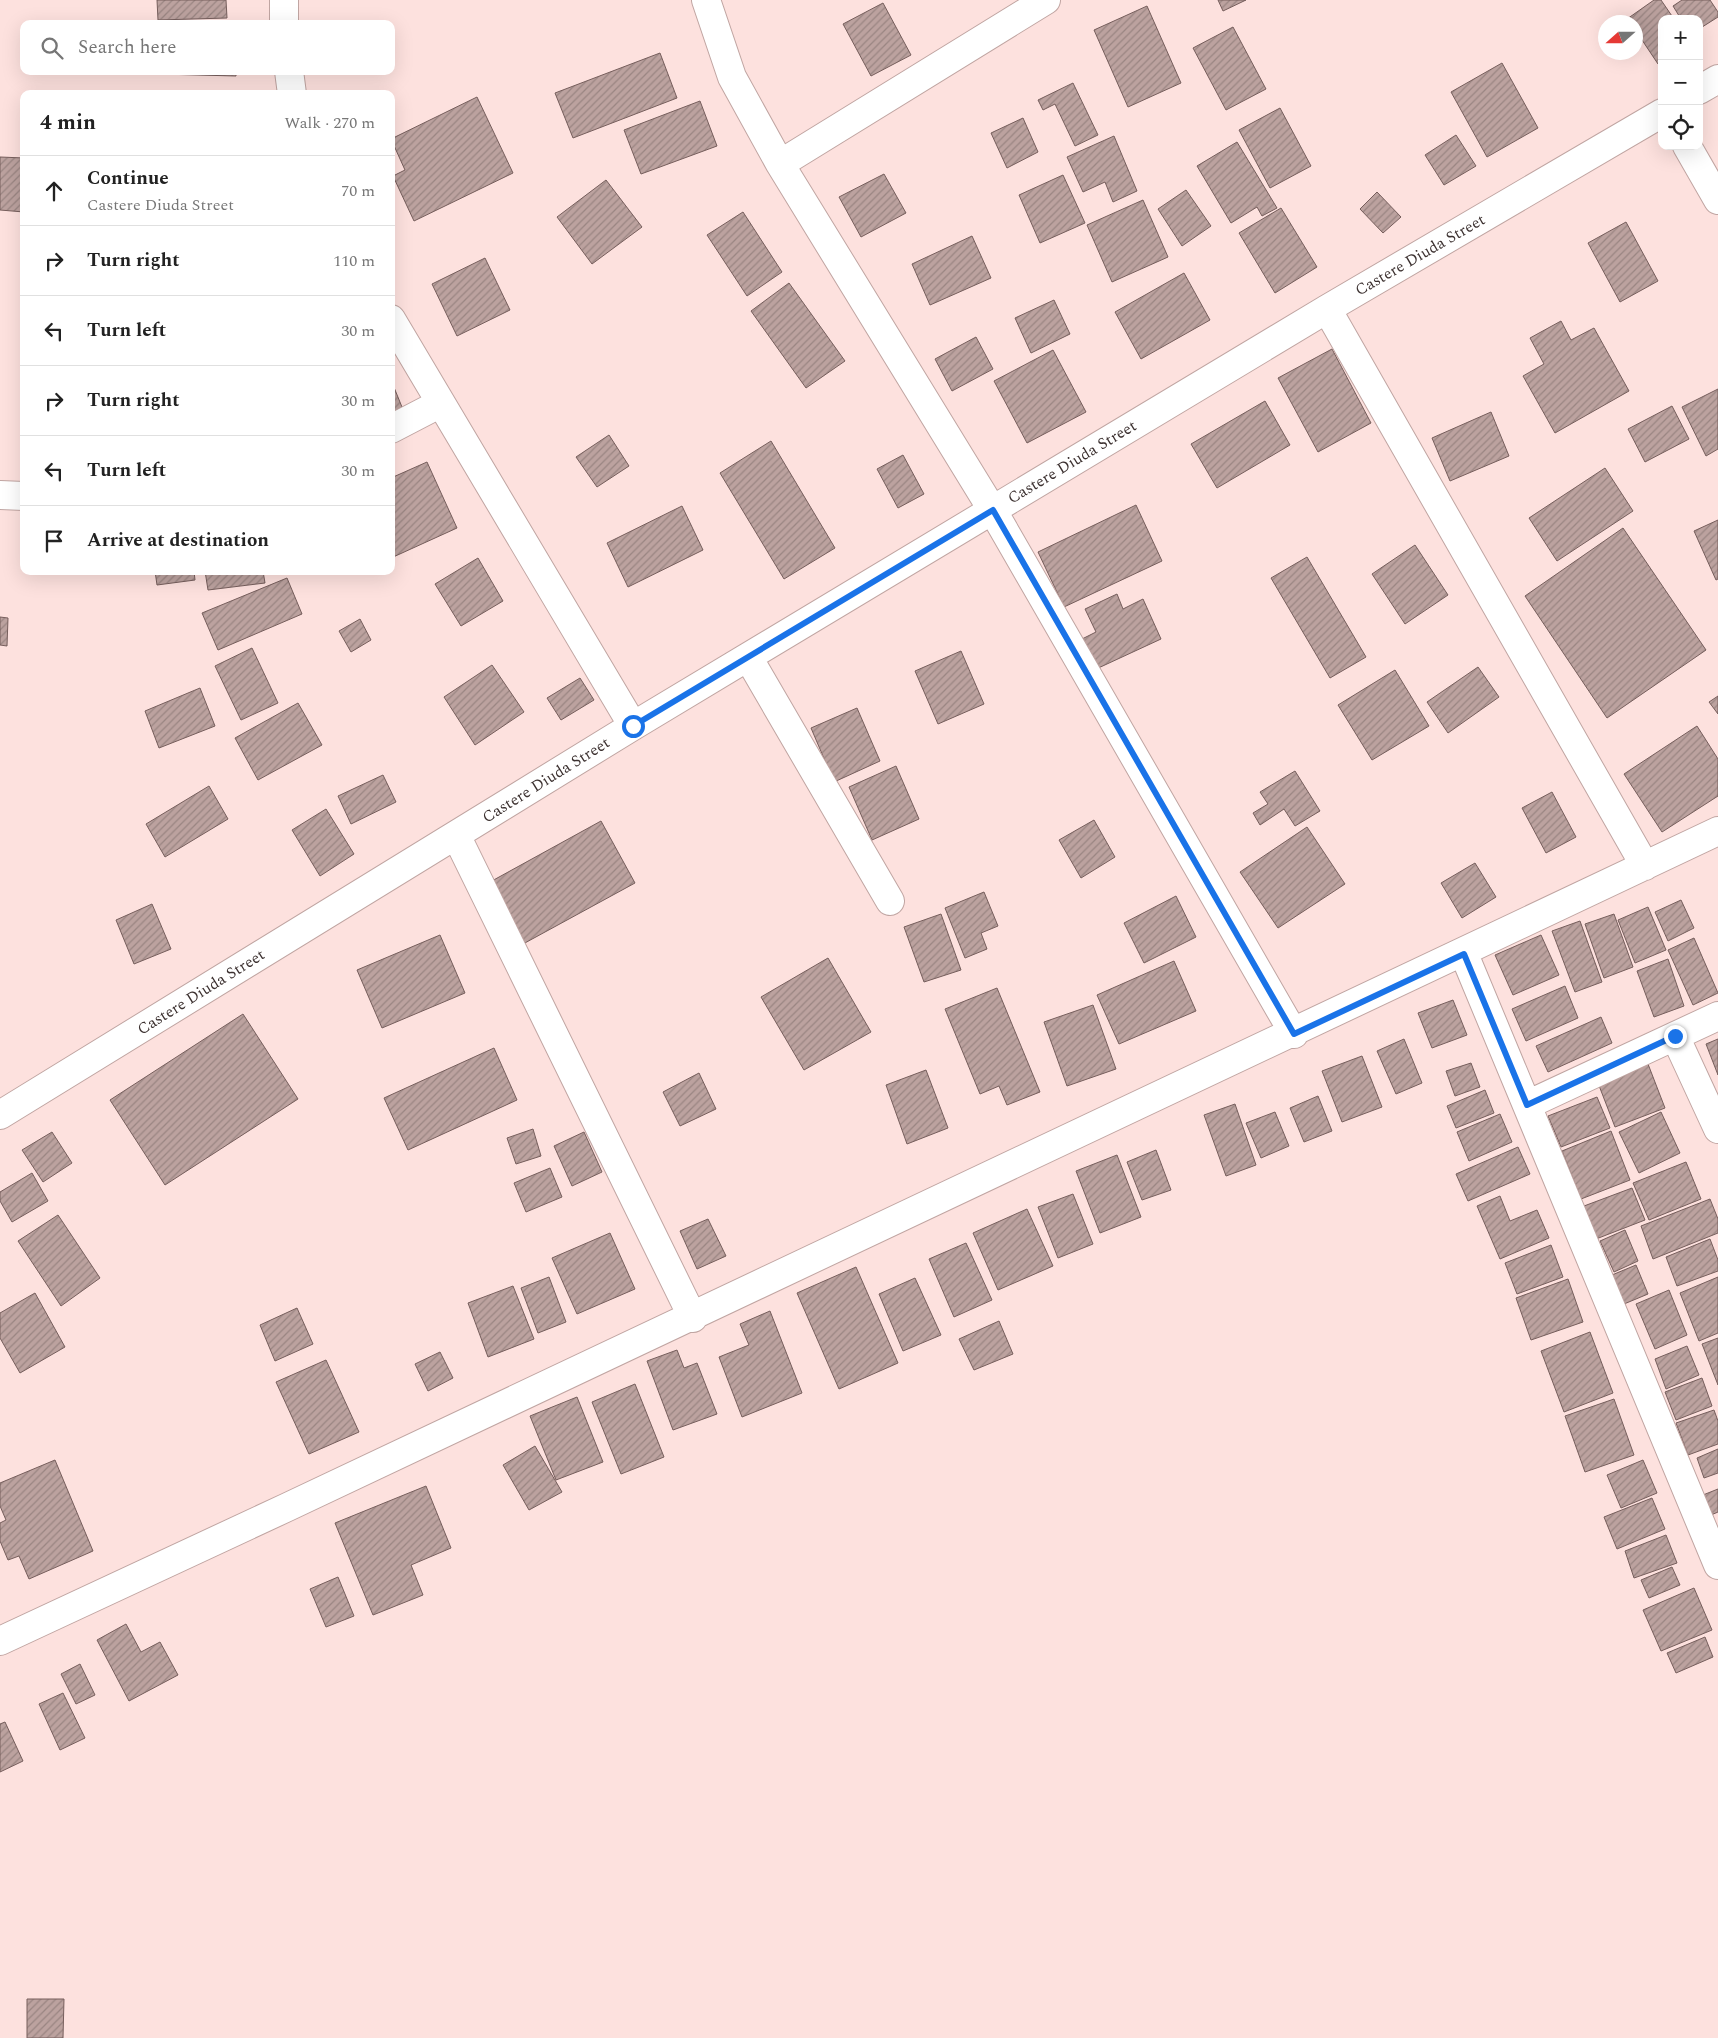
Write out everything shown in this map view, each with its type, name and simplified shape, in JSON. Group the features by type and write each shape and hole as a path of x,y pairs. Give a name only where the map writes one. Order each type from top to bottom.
{"street":[{"path":"284,0 284,20"},
{"path":"706,0 732,77 780,164 993,510 1294,1034"},
{"path":"780,164 1046,0"},
{"path":"290,75 291,90"},
{"path":"1703,88 1718,79"},
{"name":"Castere Diuda Street","path":"0,1115 633,726 1327,309 1658,115"},
{"path":"1689,150 1718,200"},
{"path":"1327,309 1646,866"},
{"path":"395,326 633,726"},
{"path":"395,427 441,402"},
{"path":"0,495 20,496"},
{"path":"748,657 890,901"},
{"path":"0,1641 693,1318 1464,954 1718,831"},
{"path":"456,834 693,1318"},
{"path":"1464,954 1718,1565"},
{"path":"1527,1105 1718,1016"},
{"path":"1675,1036 1718,1129"}],"building":[{"path":"157,0 226,0 227,18 158,20"},
{"path":"1218,0 1246,0 1223,11"},
{"path":"1654,0 1661,0 1671,15 1658,15 1658,64 1643,42 1643,15 1633,15"},
{"path":"1682,0 1710,0 1718,12 1718,17 1703,26 1703,15 1679,15 1673,6"},
{"path":"883,3 911,55 871,76 843,24"},
{"path":"1147,6 1181,83 1128,107 1094,30"},
{"path":"1233,27 1266,89 1226,110 1193,48"},
{"path":"660,53 677,98 573,138 555,93"},
{"path":"1502,63 1538,128 1487,157 1451,92"},
{"path":"198,75 236,75 236,76"},
{"path":"1073,83 1098,135 1075,146 1055,104 1043,110 1038,100"},
{"path":"477,97 513,173 414,221 395,180 395,175 405,170 395,148 395,137"},
{"path":"700,101 717,146 641,174 624,130"},
{"path":"1280,108 1311,166 1270,188 1239,130"},
{"path":"1023,118 1038,152 1007,168 991,133"},
{"path":"1456,135 1476,166 1444,185 1425,155"},
{"path":"1114,136 1137,191 1113,202 1105,182 1083,192 1067,157"},
{"path":"1237,142 1277,208 1262,216 1257,207 1231,223 1197,166"},
{"path":"0,157 20,158 20,212 0,210"},
{"path":"884,174 906,213 861,237 839,197"},
{"path":"1063,175 1085,223 1040,243 1019,195"},
{"path":"606,180 642,227 592,264 557,217"},
{"path":"1186,190 1211,226 1182,246 1158,209"},
{"path":"1377,192 1401,217 1383,233 1360,209"},
{"path":"1143,200 1168,257 1112,282 1087,225"},
{"path":"1281,208 1317,267 1275,293 1239,233"},
{"path":"743,212 782,272 747,296 707,235"},
{"path":"1626,222 1658,281 1620,302 1588,243"},
{"path":"972,236 991,278 930,305 912,264"},
{"path":"485,258 510,310 457,336 432,284"},
{"path":"1184,273 1210,320 1141,359 1115,312"},
{"path":"789,283 845,361 806,388 751,311"},
{"path":"1054,300 1070,334 1031,353 1015,318"},
{"path":"1561,321 1571,340 1594,328 1629,391 1555,433 1523,376 1544,364 1530,338"},
{"path":"976,337 993,369 952,391 935,359"},
{"path":"1332,349 1371,423 1318,452 1278,378"},
{"path":"1053,350 1086,412 1027,443 994,381"},
{"path":"1718,389 1718,449 1706,456 1682,407"},
{"path":"395,390 404,412 395,415"},
{"path":"1265,401 1290,445 1217,488 1191,444"},
{"path":"1672,406 1689,439 1645,462 1628,429"},
{"path":"1491,412 1509,456 1450,481 1432,438"},
{"path":"609,435 629,466 597,487 576,457"},
{"path":"771,441 835,548 784,579 720,473"},
{"path":"903,455 924,494 898,508 877,469"},
{"path":"427,462 457,528 395,556 395,476"},
{"path":"1605,468 1633,511 1557,561 1529,518"},
{"path":"1136,505 1162,561 1064,607 1038,552"},
{"path":"682,506 703,550 628,587 607,543"},
{"path":"1718,520 1718,579 1716,580 1694,531"},
{"path":"1623,528 1706,650 1607,718 1525,596"},
{"path":"1415,545 1448,595 1405,624 1372,574"},
{"path":"1307,557 1366,657 1330,678 1271,578"},
{"path":"478,558 503,601 461,626 435,584"},
{"path":"156,575 194,575 195,580 157,585"},
{"path":"206,575 264,575 265,583 208,590"},
{"path":"287,578 302,614 218,650 202,613"},
{"path":"1117,594 1123,609 1143,599 1161,639 1094,670 1080,640 1096,632 1085,609"},
{"path":"0,617 8,618 7,646 0,645"},
{"path":"360,619 371,640 351,652 339,631"},
{"path":"252,648 278,703 241,720 215,666"},
{"path":"961,651 984,704 938,724 915,671"},
{"path":"492,665 524,712 475,745 444,697"},
{"path":"1478,667 1499,697 1448,733 1427,702"},
{"path":"1395,670 1429,726 1372,760 1338,705"},
{"path":"580,678 594,700 561,720 547,698"},
{"path":"200,688 215,726 159,748 145,711"},
{"path":"1718,696 1718,714 1709,702"},
{"path":"298,703 322,745 258,780 235,738"},
{"path":"857,708 880,761 834,782 811,728"},
{"path":"1697,726 1718,759 1718,796 1662,832 1624,774"},
{"path":"896,766 919,819 872,840 849,787"},
{"path":"1295,771 1320,811 1295,826 1284,809 1260,825 1253,813 1268,804 1260,792"},
{"path":"383,775 396,802 351,824 338,796"},
{"path":"209,786 228,819 165,857 146,824"},
{"path":"1552,792 1576,837 1546,853 1522,808"},
{"path":"326,809 354,854 320,876 292,830"},
{"path":"1094,820 1115,857 1081,878 1059,840"},
{"path":"601,821 635,883 523,944 490,882"},
{"path":"1307,827 1345,884 1278,928 1240,872"},
{"path":"1475,863 1496,897 1462,918 1441,883"},
{"path":"984,892 998,926 981,933 987,949 965,958 945,908"},
{"path":"1176,896 1196,937 1144,963 1124,923"},
{"path":"1681,900 1694,928 1668,941 1655,912"},
{"path":"152,904 171,949 134,964 116,920"},
{"path":"1648,907 1666,950 1635,963 1618,920"},
{"path":"941,914 961,970 924,982 904,927"},
{"path":"1614,914 1633,967 1604,978 1585,924"},
{"path":"1580,921 1602,982 1575,992 1552,931"},
{"path":"440,935 465,993 382,1028 357,970"},
{"path":"1541,935 1559,975 1513,995 1495,955"},
{"path":"1694,938 1718,993 1693,1005 1668,950"},
{"path":"828,958 871,1032 804,1070 761,997"},
{"path":"1668,959 1684,1006 1654,1017 1637,971"},
{"path":"1174,961 1196,1011 1119,1044 1097,995"},
{"path":"1565,986 1578,1018 1526,1041 1512,1009"},
{"path":"997,988 1040,1092 1007,1105 999,1086 980,1094 945,1009"},
{"path":"1453,1000 1467,1035 1432,1048 1418,1013"},
{"path":"1093,1005 1116,1069 1067,1086 1044,1022"},
{"path":"243,1014 298,1099 165,1185 110,1100"},
{"path":"1601,1017 1612,1043 1548,1072 1536,1046"},
{"path":"1404,1039 1422,1083 1396,1094 1377,1051"},
{"path":"1718,1039 1718,1075 1706,1044"},
{"path":"494,1048 517,1100 408,1150 384,1098"},
{"path":"1362,1056 1382,1107 1342,1122 1322,1071"},
{"path":"1471,1063 1480,1087 1455,1096 1446,1071"},
{"path":"1648,1064 1665,1108 1615,1127 1598,1083"},
{"path":"926,1070 948,1128 907,1144 886,1085"},
{"path":"699,1073 716,1109 680,1126 663,1092"},
{"path":"1485,1090 1494,1113 1456,1128 1447,1106"},
{"path":"1318,1096 1332,1131 1304,1142 1290,1108"},
{"path":"1597,1097 1610,1128 1561,1147 1548,1116"},
{"path":"1235,1104 1256,1165 1226,1176 1204,1115"},
{"path":"1275,1112 1289,1146 1261,1158 1246,1123"},
{"path":"1661,1112 1680,1153 1639,1173 1619,1132"},
{"path":"1500,1114 1512,1142 1469,1161 1457,1132"},
{"path":"533,1129 541,1156 516,1164 507,1138"},
{"path":"1611,1131 1630,1180 1581,1199 1562,1151"},
{"path":"52,1132 72,1163 43,1182 22,1150"},
{"path":"584,1132 602,1172 572,1186 554,1146"},
{"path":"1518,1147 1530,1174 1468,1201 1456,1174"},
{"path":"1156,1150 1171,1190 1142,1200 1127,1162"},
{"path":"1117,1155 1141,1217 1100,1233 1076,1171"},
{"path":"1686,1162 1701,1199 1649,1220 1633,1183"},
{"path":"550,1168 562,1197 526,1212 514,1183"},
{"path":"32,1173 48,1201 12,1222 0,1201 0,1192"},
{"path":"1632,1188 1645,1220 1596,1239 1584,1206"},
{"path":"1073,1194 1093,1244 1058,1258 1038,1207"},
{"path":"1500,1196 1510,1221 1537,1210 1549,1238 1500,1259 1477,1206"},
{"path":"1710,1199 1718,1219 1718,1233 1653,1259 1641,1226"},
{"path":"1027,1209 1053,1266 998,1290 973,1233"},
{"path":"58,1215 100,1278 61,1306 18,1241"},
{"path":"708,1219 726,1256 697,1269 680,1231"},
{"path":"1625,1230 1638,1261 1614,1272 1600,1241"},
{"path":"610,1233 635,1289 577,1314 552,1258"},
{"path":"1710,1239 1718,1260 1718,1271 1677,1286 1666,1257"},
{"path":"966,1243 992,1300 954,1317 929,1259"},
{"path":"1551,1245 1563,1277 1517,1294 1505,1263"},
{"path":"1636,1265 1648,1294 1624,1304 1612,1275"},
{"path":"856,1267 898,1363 839,1389 797,1293"},
{"path":"549,1277 566,1322 538,1333 521,1288"},
{"path":"1718,1277 1718,1333 1699,1341 1680,1293"},
{"path":"915,1278 941,1335 903,1351 879,1294"},
{"path":"1568,1279 1583,1322 1531,1340 1516,1298"},
{"path":"513,1286 534,1339 488,1357 468,1303"},
{"path":"1669,1290 1687,1335 1655,1349 1636,1304"},
{"path":"35,1293 65,1347 20,1373 0,1338 0,1313"},
{"path":"297,1308 313,1344 275,1361 260,1325"},
{"path":"770,1311 802,1393 742,1417 719,1357 749,1345 740,1324"},
{"path":"999,1321 1013,1354 974,1370 959,1339"},
{"path":"1590,1332 1613,1393 1564,1412 1541,1351"},
{"path":"1718,1338 1718,1385 1702,1344"},
{"path":"1687,1346 1699,1375 1666,1389 1655,1359"},
{"path":"677,1350 684,1368 697,1363 717,1414 673,1430 647,1361"},
{"path":"440,1352 453,1378 428,1391 415,1364"},
{"path":"326,1360 359,1432 309,1454 276,1382"},
{"path":"1702,1378 1712,1406 1676,1420 1665,1392"},
{"path":"635,1384 664,1457 621,1474 592,1402"},
{"path":"577,1397 603,1462 556,1480 530,1416"},
{"path":"1614,1399 1634,1455 1585,1472 1565,1416"},
{"path":"1714,1410 1718,1421 1718,1444 1688,1455 1676,1423"},
{"path":"535,1446 562,1492 529,1510 503,1465"},
{"path":"1718,1449 1718,1473 1704,1478 1697,1458"},
{"path":"55,1460 93,1551 29,1579 19,1556 8,1560 0,1541 0,1523 6,1520 0,1506 0,1483"},
{"path":"1643,1460 1657,1493 1621,1508 1607,1475"},
{"path":"426,1486 451,1548 411,1565 423,1595 373,1615 335,1523"},
{"path":"1718,1489 1718,1512 1711,1515 1703,1495"},
{"path":"1652,1498 1665,1529 1617,1549 1604,1517"},
{"path":"1666,1535 1677,1563 1634,1578 1625,1551"},
{"path":"1672,1567 1680,1585 1649,1598 1641,1580"},
{"path":"338,1577 354,1616 326,1627 310,1589"},
{"path":"1694,1588 1712,1630 1661,1651 1643,1610"},
{"path":"126,1624 141,1652 160,1642 178,1675 129,1701 97,1640"},
{"path":"1705,1637 1713,1657 1676,1673 1667,1653"},
{"path":"80,1664 95,1695 76,1704 61,1674"},
{"path":"63,1693 85,1738 60,1750 39,1704"},
{"path":"5,1722 23,1761 0,1772 0,1724"},
{"path":"27,1999 64,1999 63,2038 27,2038"}],"route":[{"path":"633,726 993,510 1294,1034 1464,954 1527,1105 1675,1036"}]}
